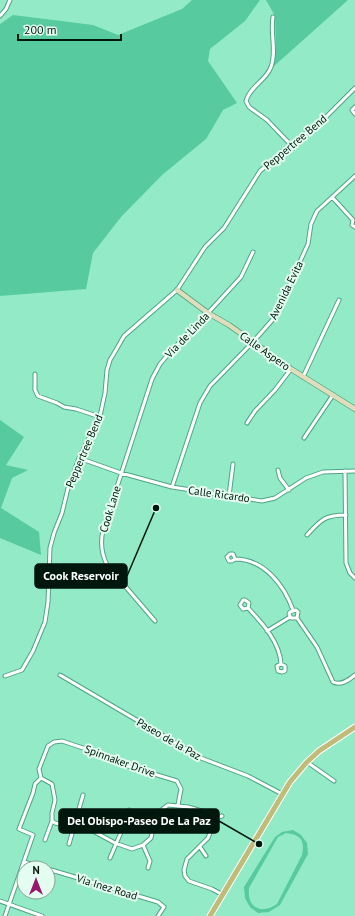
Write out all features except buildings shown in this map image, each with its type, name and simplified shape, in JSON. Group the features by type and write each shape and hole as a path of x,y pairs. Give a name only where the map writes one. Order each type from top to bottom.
{"main road":[{"path":"210,916 282,794 307,762 328,744 355,727"}],"street":[{"path":"0,16 6,9 10,0"},
{"path":"273,18 272,29 274,49 271,67 266,76 247,96 246,101 249,107 267,120 291,145"},
{"name":"Peppertree Bend","path":"5,676 22,670 33,651 45,622 48,602 50,548 54,533 62,513 68,488 79,458 100,417 105,393 107,370 110,360 124,336 177,290 205,247 224,228 260,171 322,121 355,88"},
{"path":"354,109 355,114"},
{"name":"Avenida Evita","path":"172,488 200,403 210,386 275,317 308,244 310,224 317,211 355,176"},
{"path":"332,198 354,220 352,224 355,227"},
{"name":"Via de Linda","path":"121,473 152,380 160,364 241,277 253,252"},
{"name":"Calle Aspero","path":"177,290 208,313 303,377 354,407"},
{"path":"303,377 339,300"},
{"path":"247,423 255,411 275,390 291,369"},
{"path":"35,374 35,390 38,396 64,407 76,409 100,417"},
{"path":"304,438 332,395"},
{"name":"Calle Ricardo","path":"79,458 121,473 172,488 262,500 276,498 306,478 323,472 355,471"},
{"path":"229,496 233,464"},
{"path":"278,470 280,478 289,490"},
{"path":"345,471 346,563 350,573 355,578"},
{"name":"Cook Lane","path":"121,473 103,530 101,545 103,555 109,568 156,621"},
{"path":"307,535 321,519 333,515 346,515"},
{"path":"234,559 249,561 261,567 271,575 286,593 293,610 298,612 297,618 317,647 333,682 336,684 355,675"},
{"path":"248,608 267,631 280,654 281,664"},
{"path":"290,617 290,612 293,610"},
{"path":"267,631 290,617 293,619 297,618"},
{"name":"Paseo de la Paz","path":"60,675 201,758 248,776 282,794"},
{"name":"Spinnaker Drive","path":"41,778 39,769 48,746 54,742 62,741 98,753 115,762 177,781 182,789 178,805"},
{"path":"307,762 334,781"},
{"path":"25,860 33,835 19,829 33,794 34,784 41,778 52,784 55,800 52,821 45,840"},
{"path":"69,844 83,795"},
{"path":"52,821 55,823 93,831 115,843 132,849 143,845 151,838 154,823 160,811 168,804 202,811 209,820 210,833 200,847 187,859 184,870 185,876 189,881 212,889 223,895"},
{"path":"110,858 115,843 128,816 129,810"},
{"path":"209,820 222,816"},
{"path":"154,823 178,830"},
{"path":"143,845 150,861 148,868"},
{"path":"200,847 206,856"},
{"name":"Via Inez Road","path":"56,871 158,902 164,907 158,916"},
{"path":"5,916 16,886"},
{"path":"0,901 42,916"}],"green space":[{"path":"192,0 260,0 245,21 210,49 208,61 237,103 223,110 206,139 162,175 121,217 93,253 86,289 0,296 0,24 13,15 93,25 118,35 182,9"},
{"path":"266,0 348,0 273,67 276,49 275,16"},
{"path":"0,420 24,437 6,465 28,470 12,478 1,508 39,532 41,555 0,538"},
{"path":"293,830 301,835 307,843 308,854 280,905 269,912 258,913 250,907 245,898 244,887 275,837 282,832","holes":["286,833 295,835 301,839 303,846 302,855 277,904 266,909 256,908 250,900 249,888 278,837"]}],"place":[{"name":"Cook Reservoir","path":"156,508"},
{"name":"Del Obispo-Paseo De La Paz","path":"259,844"}]}
